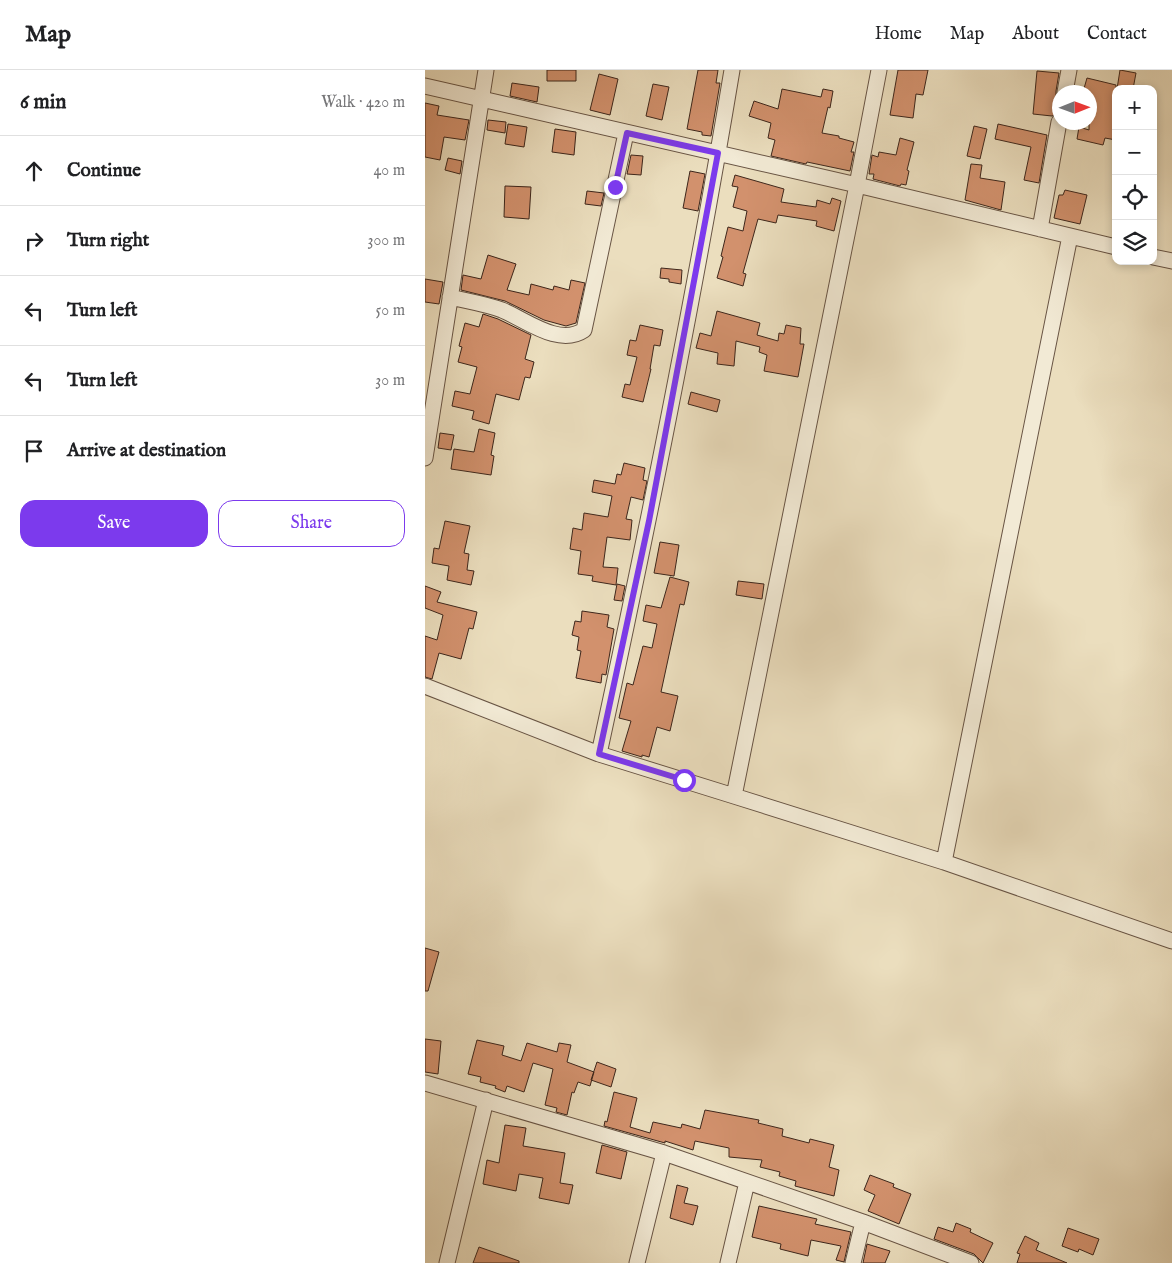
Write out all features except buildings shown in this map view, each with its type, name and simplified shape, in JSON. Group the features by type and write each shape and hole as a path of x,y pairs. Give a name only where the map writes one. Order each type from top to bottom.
{"street":[{"path":"425,458 485,70"},
{"path":"599,754 649,521 732,70"},
{"path":"734,796 879,70"},
{"path":"1066,85 1069,70"},
{"path":"425,86 1112,246"},
{"path":"1040,229 1058,130"},
{"path":"450,297 502,310 558,335 569,337 577,335 584,330 627,133"},
{"path":"944,862 1070,236"},
{"path":"1157,258 1172,261"},
{"path":"425,686 599,754 944,862 1172,941"},
{"path":"425,1082 664,1153 863,1222 971,1263"},
{"path":"447,1263 486,1100"},
{"path":"637,1263 664,1153"},
{"path":"728,1263 747,1182"},
{"path":"853,1263 863,1222"}],"route":[{"path":"615,187 627,133 718,153 649,521 599,754 684,780"}]}
